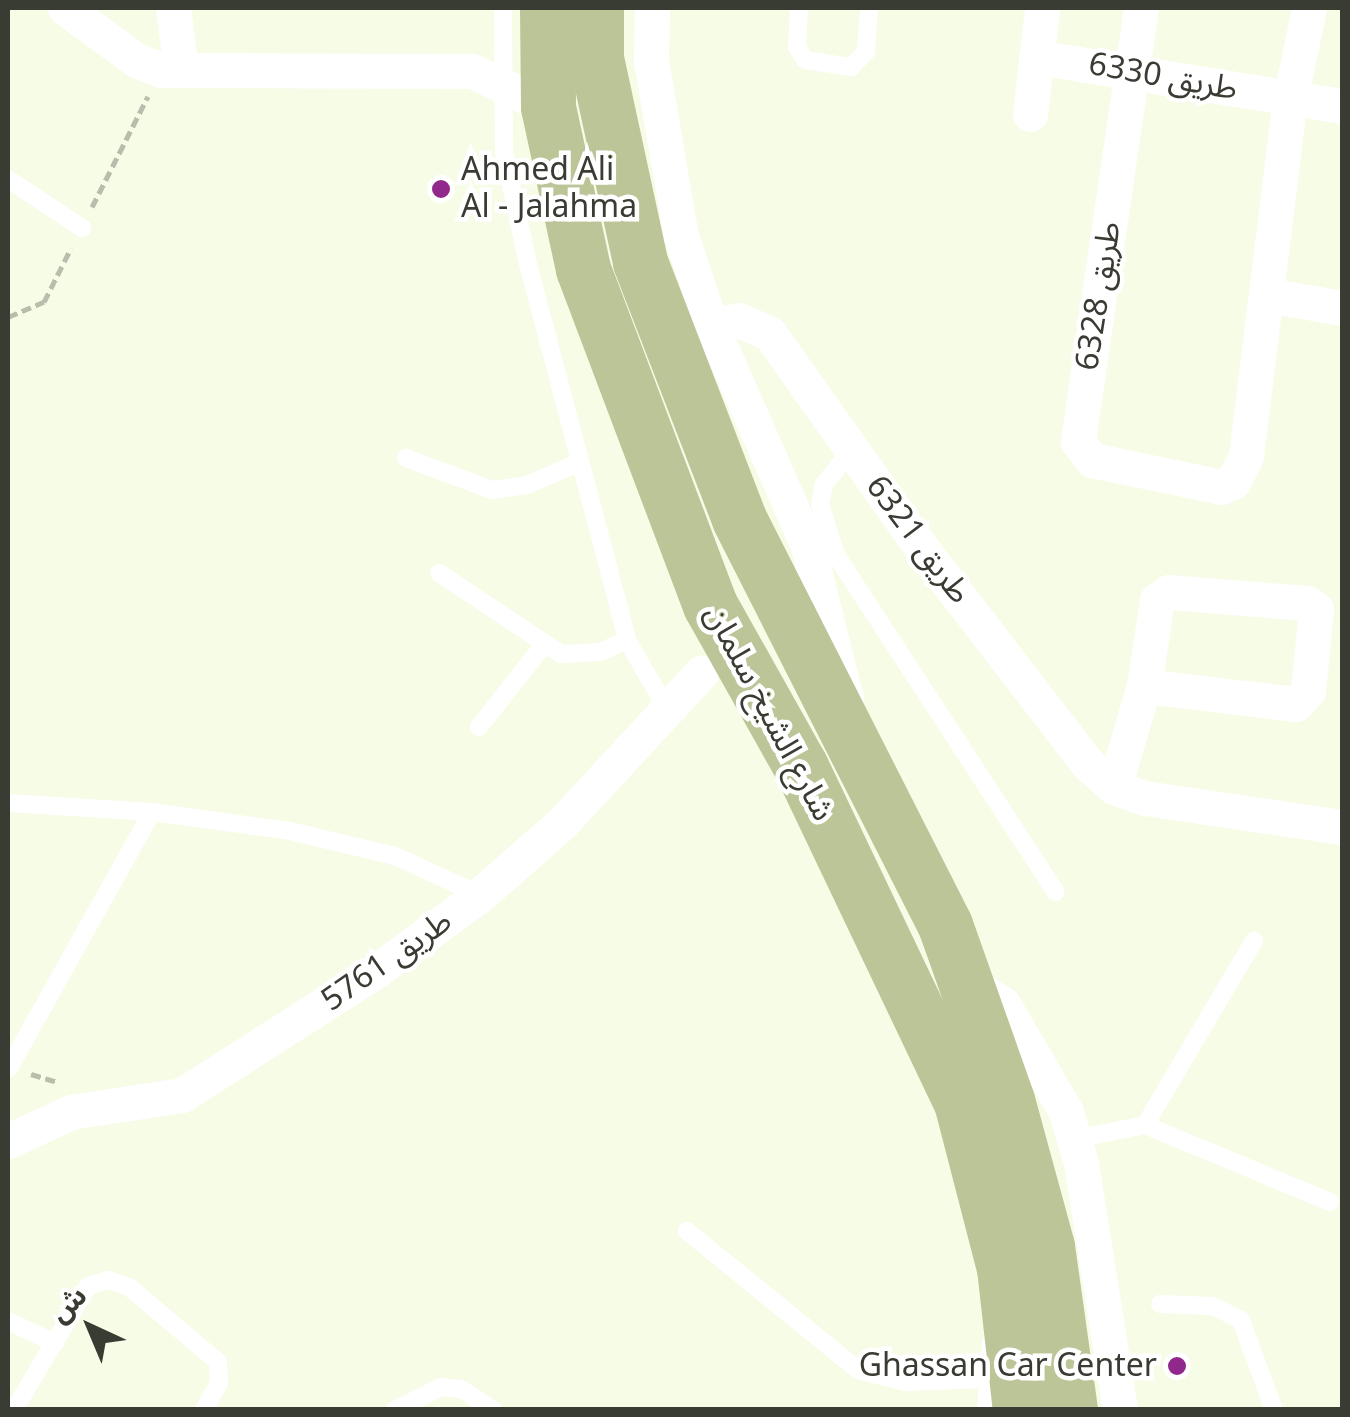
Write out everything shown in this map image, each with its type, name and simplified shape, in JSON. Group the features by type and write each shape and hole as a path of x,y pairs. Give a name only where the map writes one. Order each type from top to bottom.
{"main road":[{"name":"شارع الشيخ سلمان","path":"547,8 525,96 584,269 710,605 726,674 961,1102 1004,1268 1002,1394"},
{"name":"شارع الشيخ سلمان","path":"596,8 596,58 640,262 739,519 860,768 945,925 1007,1100 1046,1246 1070,1410"}],"street":[{"path":"65,8 136,60 180,70 472,71 525,96"},
{"path":"172,8 180,70"},
{"path":"652,8 651,61 681,236 711,325 808,546 860,768"},
{"path":"1030,114 1042,8"},
{"name":"طريق 6328","path":"1141,8 1078,441 1092,460 1208,486 1233,482 1241,472 1266,296"},
{"path":"1309,8 1290,100 1266,296 1342,308"},
{"name":"طريق 6330","path":"1036,57 1133,68 1290,100 1342,106"},
{"name":"طريق 6321","path":"711,325 739,320 770,334 851,451 1087,763 1114,787 1145,798 1342,827"},
{"path":"1114,787 1144,686 1151,610 1169,592 1307,603 1316,609 1308,692 1296,704 1144,686"},
{"name":"طريق 5761","path":"8,1141 71,1112 182,1095 480,895 562,823 668,711 726,674"},
{"path":"964,980 1004,1004 1036,1054 1075,1140 1120,1410"}],"lane":[{"path":"502,8 525,96 504,152 627,640 668,711"},
{"path":"799,8 797,47 805,60 851,67 866,52 870,8"},
{"path":"8,179 82,228"},
{"path":"851,451 824,484 820,504 836,555 1056,892"},
{"path":"406,458 492,490 527,485 580,462"},
{"path":"439,573 543,646 561,654 600,652 627,640"},
{"path":"479,727 543,646"},
{"path":"8,803 152,812 290,831 394,856 480,895"},
{"path":"10,1068 152,812"},
{"path":"1146,1125 1254,941"},
{"path":"1075,1140 1146,1125 1330,1202"},
{"path":"687,1231 858,1370 905,1382 1002,1394"},
{"path":"14,1410 88,1286 108,1280 129,1287 218,1362 219,1382 204,1410"},
{"path":"1160,1304 1213,1306 1241,1320 1274,1410"},
{"path":"8,1321 55,1343"},
{"path":"395,1410 440,1387 461,1390 493,1410"},
{"path":"986,1410 1002,1394"}],"place":[{"name":"Ahmed Ali Al - Jalahma","path":"441,189"},
{"name":"Ghassan Car Center","path":"1177,1366"}]}
